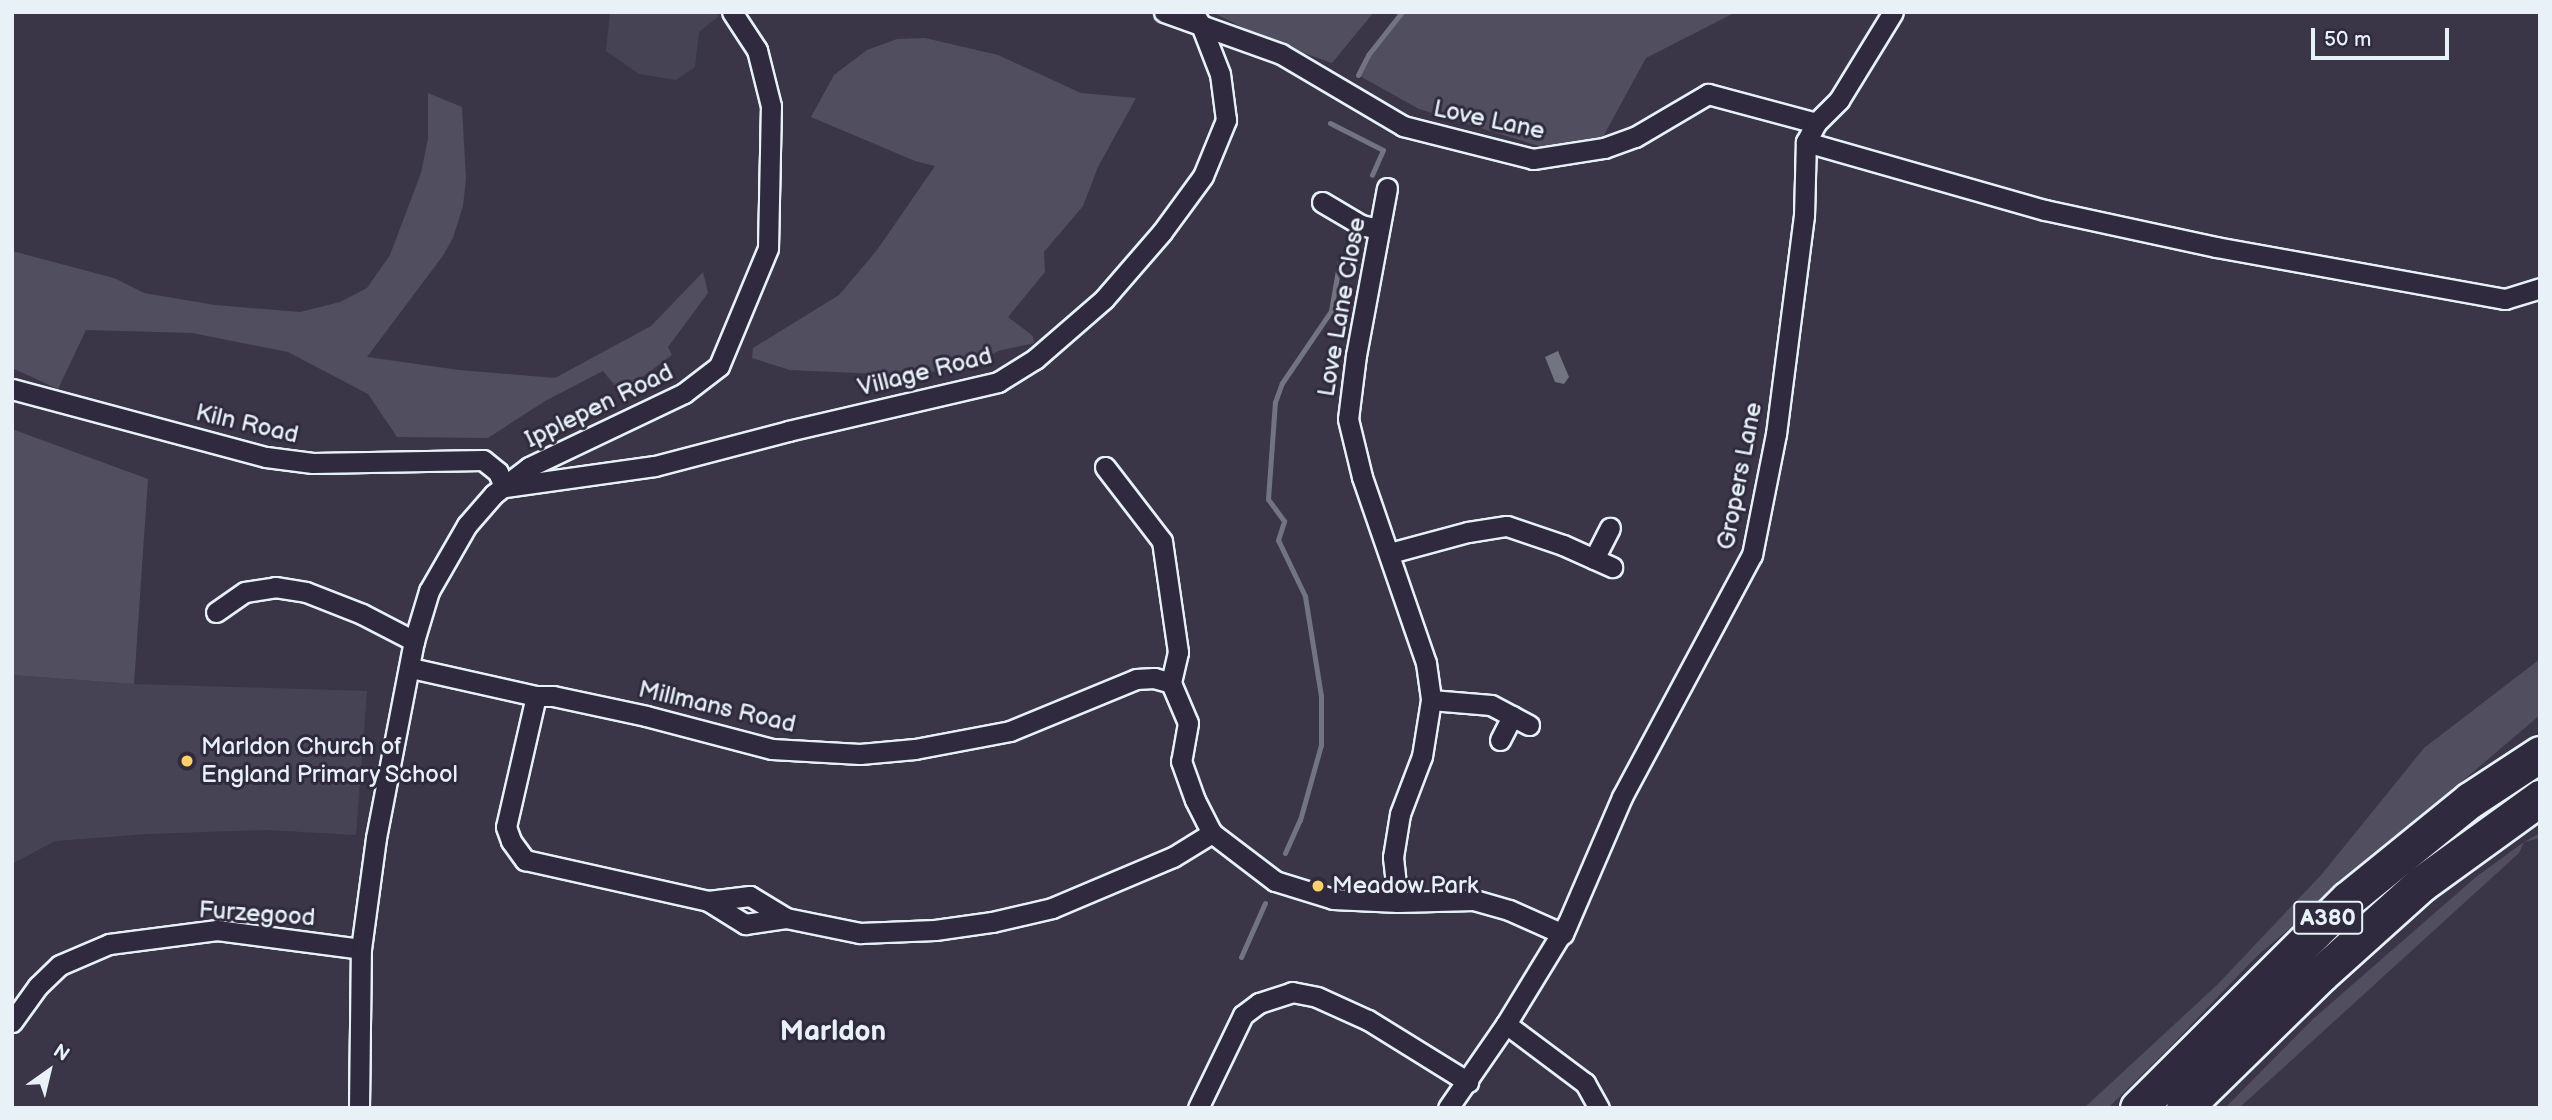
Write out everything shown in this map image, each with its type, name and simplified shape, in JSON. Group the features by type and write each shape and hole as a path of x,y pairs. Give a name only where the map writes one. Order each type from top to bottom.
{"highway":[{"name":"A380","path":"2138,1108 2348,900 2462,806 2540,754"},
{"name":"A380","path":"2185,1108 2321,974 2404,899 2458,855 2540,798"}],"street":[{"name":"Ipplepen Road","path":"359,1108 361,949 376,838 414,641 429,591 467,526 494,494 529,467 684,393 719,366 768,248 771,106 757,50 732,12"},
{"name":"Love Lane","path":"1164,12 1197,18 1282,54 1403,126 1533,159 1604,148 1635,137 1708,94 1816,123"},
{"name":"Gropers Lane","path":"1563,934 1622,797 1752,555 1776,434 1804,216 1805,142 1816,123 1839,100 1893,12"},
{"name":"Village Road","path":"504,487 655,466 788,431 998,382 1035,359 1104,299 1162,232 1203,176 1226,120 1220,74 1197,18"},
{"path":"1805,142 2045,210 2216,247 2505,299 2540,288"},
{"name":"Love Lane Close","path":"1387,188 1348,419 1362,477 1390,553"},
{"path":"1322,202 1361,225 1379,229"},
{"name":"Kiln Road","path":"12,389 266,457 313,463 483,460 498,472 504,487"},
{"path":"1105,467 1162,541 1178,652 1171,684 1188,723 1181,761 1195,800 1212,833 1275,881 1333,899 1398,902 1474,900 1509,910 1563,934"},
{"path":"1398,902 1393,857 1400,814 1422,755 1431,700 1426,663 1390,553 1468,532 1507,526 1603,563 1610,528"},
{"path":"215,612 244,592 275,587 306,592 351,610 414,641"},
{"name":"Millmans Road","path":"411,667 536,696 553,696 646,716 772,749 860,754 915,749 1010,731 1136,680 1154,678 1171,684"},
{"path":"536,696 506,827 511,841 525,860 708,901 745,923 786,918 860,933 935,930 992,922 1052,908 1113,885 1173,857 1212,833"},
{"path":"1431,700 1491,705 1521,720 1500,740"},
{"path":"1448,1108 1507,1024 1563,934 1589,879"},
{"name":"Furzegood","path":"12,1022 38,986 60,965 109,944 217,930 361,949"},
{"path":"1198,1108 1243,1015 1259,1003 1292,992 1317,997 1368,1020 1468,1082"},
{"path":"1507,1024 1585,1083 1599,1108"}],"shaded area":[{"path":"610,12 715,12 719,16 699,32 695,67 676,80 639,74 606,51"},
{"path":"1212,12 1374,12 1332,63 1267,40"},
{"path":"1402,12 1736,12 1646,58 1599,144 1539,146 1419,109 1358,75 1368,55"},
{"path":"925,38 998,55 1081,93 1136,98 1098,167 1083,206 1044,252 1045,272 1008,317 1033,336 1034,343 998,351 966,370 878,374 790,370 752,358 753,348 839,295 877,250 935,166 915,161 811,117 834,75 867,50 897,39"},
{"path":"428,93 462,107 466,179 463,206 453,238 442,257 367,357 459,370 555,378 651,326 703,272 708,293 668,347 672,355 621,393 603,371 545,401 488,438 397,437 368,394 288,352 192,333 86,330 58,389 12,368 12,251 114,278 144,293 215,305 300,312 340,302 367,288 390,255 421,173 428,139"},
{"path":"12,429 148,479 134,684 12,675"},
{"path":"2540,659 2540,715 2256,957 2108,1108 2084,1108 2217,985 2322,874 2424,748"},
{"name":"Marldon Church of England Primary School","path":"12,675 134,684 367,691 356,835 266,830 147,834 55,841 12,864"},
{"path":"2540,833 2540,838 2524,842"},
{"path":"2524,842 2519,853 2239,1108 2225,1108 2313,1019 2476,877"}],"water":[{"path":"1558,351 1569,377 1564,384 1555,382 1545,357"}],"waterway":[{"path":"1358,75 1368,55 1402,12"},
{"path":"1330,123 1383,150 1372,175"},
{"path":"1285,853 1300,820 1321,745 1321,696 1305,596 1278,540 1284,521 1268,499 1275,402 1282,383 1331,311 1339,264"},
{"path":"1241,957 1265,903"}],"place":[{"name":"Marldon Church of England Primary School","path":"187,761"},
{"name":"Meadow Park","path":"1318,886"}],"district":[{"name":"Marldon","path":"833,1032"}]}
